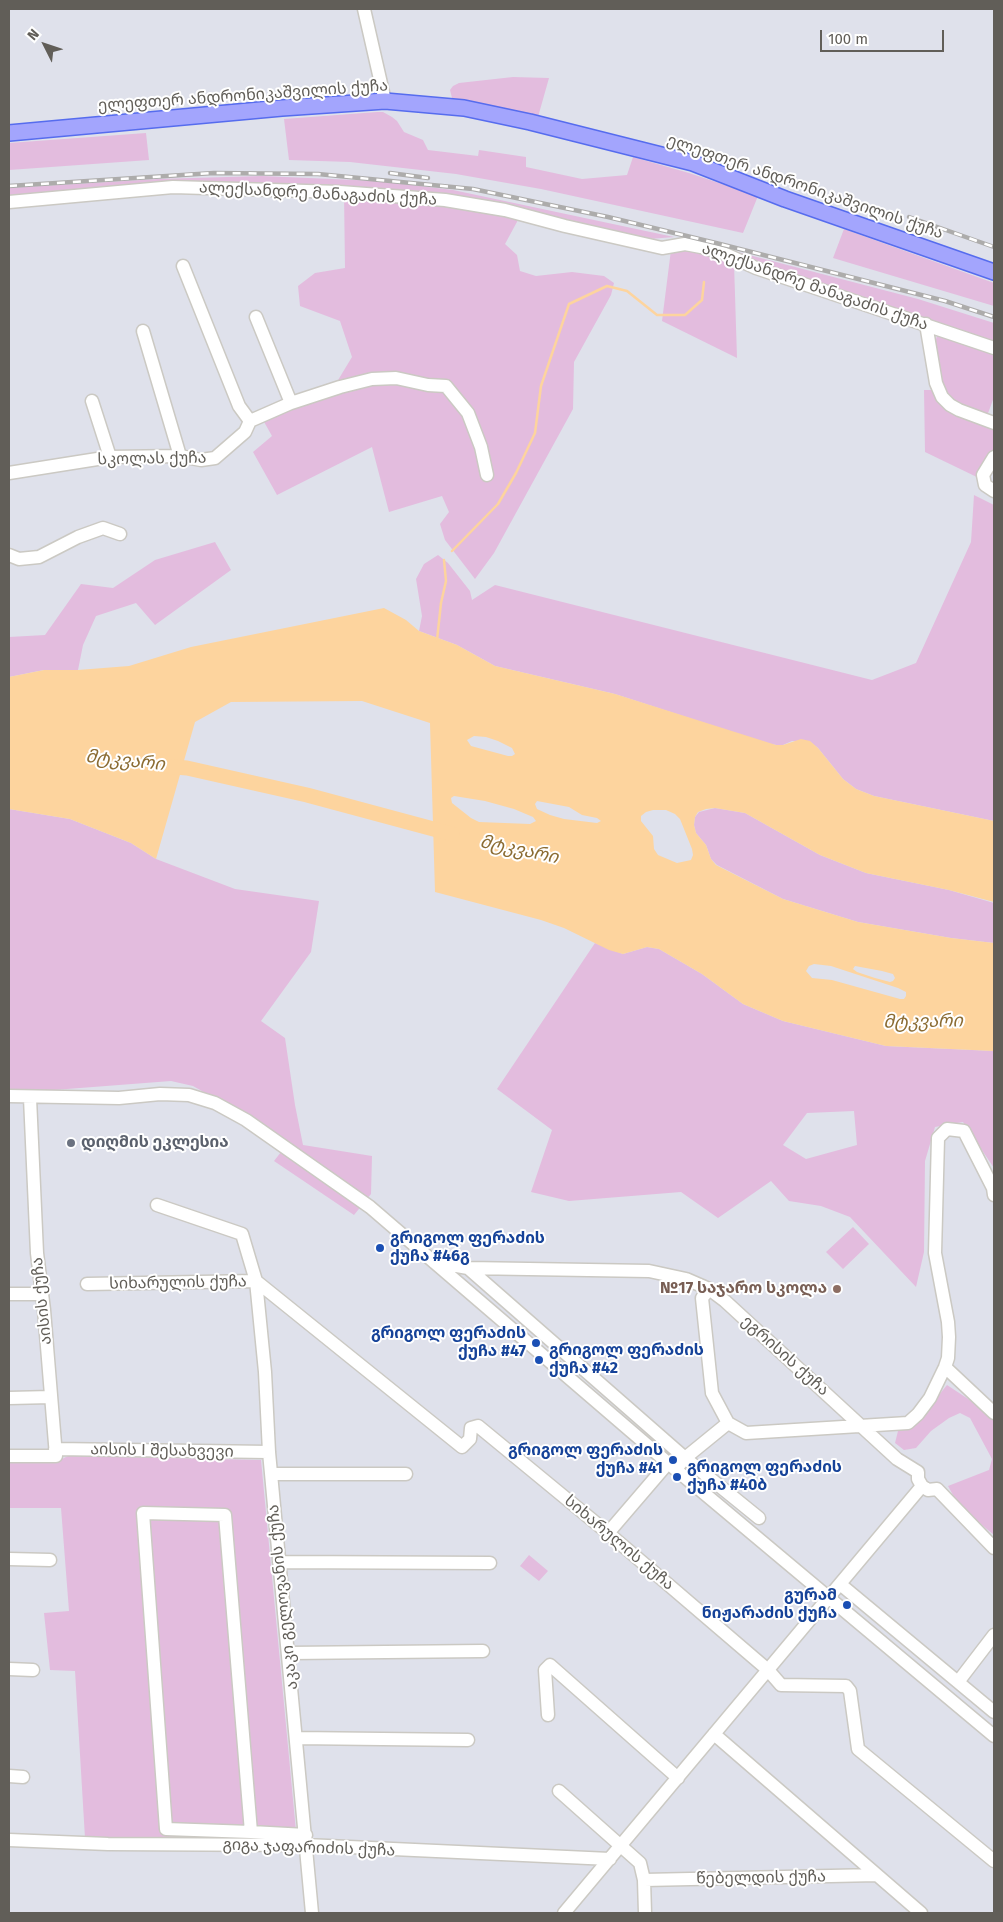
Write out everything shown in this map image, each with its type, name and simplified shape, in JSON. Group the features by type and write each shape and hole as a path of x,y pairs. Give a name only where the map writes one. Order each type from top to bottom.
{"main road":[{"name":"ელეფთერ ანდრონიკაშვილის ქუჩა","path":"9,133 282,108 385,101 464,108 530,122 693,163 785,199 994,272"}],"street":[{"path":"364,9 385,101"},
{"name":"ალექსანდრე მანაგაძის ქუჩა","path":"9,202 173,187 340,192 445,200 505,210 662,248 685,244 701,247 723,253 756,268 994,348"},
{"path":"183,266 239,406 250,421 291,404 372,379 396,378 428,385 446,386 468,413 481,447 487,474"},
{"path":"256,317 291,404"},
{"path":"926,324 936,383 942,397 959,410 994,423"},
{"path":"143,331 180,456"},
{"path":"92,401 110,457"},
{"name":"სკოლას ქუჩა","path":"9,473 110,457 180,456 201,460 215,458 245,432 250,421"},
{"path":"994,457 984,475 985,485 994,491"},
{"path":"9,555 19,559 39,557 78,537 104,528 120,534"},
{"path":"9,1096 30,1098 119,1098 160,1094 190,1095 215,1102 246,1120 358,1197 828,1599 994,1736"},
{"name":"აისის ქუჩა","path":"30,1098 33,1197 55,1449"},
{"path":"709,1289 702,1298 712,1393 728,1423 746,1433 908,1423 918,1414 930,1398 945,1368 949,1337 935,1254 938,1138 947,1129 964,1131 993,1188 994,1195"},
{"name":"აკაკი გელოვანის ქუჩა","path":"157,1205 242,1234 256,1281 265,1372 269,1452 312,1913"},
{"name":"ეგრისის ქუჩა","path":"434,1262 468,1268 649,1271 686,1278 709,1289 725,1301 897,1459 918,1472 918,1479 922,1486"},
{"path":"468,1268 685,1458 759,1518"},
{"name":"სიხარულის ქუჩა","path":"88,1284 256,1281 462,1447 470,1439 471,1428 478,1426 608,1533 768,1670 781,1685 846,1686 850,1691 858,1749 994,1861"},
{"path":"9,1294 41,1294"},
{"path":"945,1368 994,1413"},
{"path":"9,1398 51,1397"},
{"path":"608,1533 672,1466 685,1458 728,1423"},
{"path":"9,1456 56,1456 55,1449"},
{"name":"აისის I შესახვევი","path":"55,1449 269,1452"},
{"path":"271,1474 406,1474"},
{"path":"564,1913 922,1486 928,1490 937,1489 994,1548"},
{"path":"251,1832 225,1515 142,1513 166,1829 251,1832 306,1840"},
{"path":"9,1560 50,1560"},
{"path":"279,1562 490,1563"},
{"path":"840,1584 994,1712"},
{"path":"958,1682 994,1635"},
{"path":"289,1653 483,1651"},
{"path":"548,1715 545,1670 550,1665 678,1778"},
{"path":"9,1669 33,1670"},
{"path":"714,1734 921,1913"},
{"path":"296,1738 468,1740"},
{"path":"9,1776 22,1777"},
{"path":"559,1791 640,1863 644,1880 645,1913"},
{"name":"გიგა ჯაფარიძის ქუჩა","path":"9,1840 108,1844 306,1840 610,1859"},
{"name":"წებელდის ქუჩა","path":"644,1880 877,1876"}],"shaded area":[{"path":"513,77 549,78 538,117 452,98 450,90 459,83"},
{"path":"383,112 392,117 404,132 423,140 428,150 478,156 479,150 526,157 526,167 582,179 627,175 633,157 758,196 743,233 541,189 456,174 350,162 289,160 284,119"},
{"path":"146,133 149,160 9,170 9,143"},
{"path":"262,176 378,181 453,190 674,237 638,240 378,189 280,183 176,185 9,197 9,188 158,179"},
{"path":"344,194 503,214 518,220 505,244 517,255 520,271 536,276 572,272 604,276 614,283 611,295 574,362 573,409 494,553 475,579 445,540 440,524 449,512 442,496 389,512 372,447 277,495 253,452 272,436 263,420 329,395 352,357 340,321 300,306 298,286 315,273 345,268"},
{"path":"844,229 994,283 994,306 833,258"},
{"path":"684,247 734,263 737,358 662,321 671,250"},
{"path":"726,249 918,299 994,323 994,344 763,267"},
{"path":"941,334 994,353 994,397 987,416 961,406 945,390 939,377 935,342 937,336"},
{"path":"924,390 932,390 940,403 994,427 994,460 983,480 925,452"},
{"path":"974,495 994,505 994,821 874,796 856,789 843,779 818,748 809,741 792,741 783,745 766,743 615,694 495,666 457,645 419,631 422,616 416,579 424,564 438,555 448,563 470,591 472,600 495,585 872,680 916,663 971,542"},
{"path":"215,542 231,570 155,625 136,603 96,616 83,645 78,670 44,670 9,677 9,637 45,635 81,584 113,588 155,560"},
{"path":"715,808 745,813 820,855 866,873 949,890 994,903 994,943 951,938 858,922 783,899 717,865 711,859 706,845 696,833 694,825 695,817 699,812"},
{"path":"9,809 70,819 131,843 156,859 235,889 319,901 311,952 261,1021 285,1038 303,1145 372,1156 371,1194 354,1215 274,1161 288,1143 265,1126 193,1086 171,1081 41,1091 9,1089"},
{"path":"595,943 623,954 647,947 659,949 702,974 743,1004 783,1021 886,1046 994,1051 994,1168 963,1122 935,1127 925,1161 924,1252 916,1287 850,1217 821,1206 789,1201 771,1181 718,1218 681,1192 569,1201 531,1192 552,1130 497,1089","holes":["854,1111 857,1145 806,1159 783,1145 807,1113"]},
{"path":"853,1227 869,1244 843,1269 826,1252"},
{"path":"947,1385 994,1416 994,1535 959,1506 948,1486 989,1470 992,1459 970,1418 960,1413 949,1418 931,1431 916,1448 904,1450 895,1443 898,1431 917,1422"},
{"path":"68,1456 261,1460 297,1842 85,1838 75,1671 50,1670 44,1613 69,1611 61,1508 9,1508 9,1461 58,1461"},
{"path":"529,1555 548,1571 539,1581 520,1566"}],"water":[{"path":"384,608 406,620 419,631 457,645 495,666 615,694 776,745 783,745 801,739 810,741 843,779 856,789 874,796 994,821 994,902 949,890 866,873 820,855 745,813 715,808 706,809 698,812 694,825 696,833 706,845 711,859 716,865 783,899 858,922 951,938 994,943 994,1051 886,1046 783,1021 743,1004 702,974 659,949 647,947 623,954 609,950 564,928 541,920 435,892 430,723 362,701 231,702 195,722 156,859 131,843 70,819 9,809 9,677 44,670 78,670 129,666 191,647","holes":["474,736 486,737 512,748 515,754 508,756 471,746 467,740","454,796 485,801 514,809 533,817 536,821 530,824 479,822 452,803 451,798","537,801 569,807 582,815 597,818 601,821 597,823 564,819 537,809 535,804","666,810 675,814 680,819 692,849 693,855 691,860 677,863 658,855 654,849 653,836 641,821 641,816 646,812","814,964 831,966 898,988 906,992 906,996 904,999 900,999 832,980 812,978 806,971 809,966","855,966 893,974 895,978 890,982 857,972 853,969"]}],"waterway":[{"path":"452,551 498,504 516,473 535,433 541,386 569,304 607,286 627,291 657,315 685,315 702,300 704,282"},
{"path":"437,640 441,603 446,581 444,560"},
{"name":"მტკვარი","path":"163,766 187,768 307,795 452,834"}],"railway":[{"path":"9,186 214,173 318,174 473,189 608,217 720,244 945,301 994,317"},
{"path":"390,173 428,178"},
{"path":"909,217 994,247"}],"place":[{"name":"დიღმის ეკლესია","path":"71,1143"},
{"name":"გრიგოლ ფერაძის ქუჩა #46გ","path":"380,1248"},
{"name":"№17 საჯარო სკოლა","path":"837,1289"},
{"name":"გრიგოლ ფერაძის ქუჩა #47","path":"536,1343"},
{"name":"გრიგოლ ფერაძის ქუჩა #42","path":"539,1360"},
{"name":"გრიგოლ ფერაძის ქუჩა #41","path":"673,1460"},
{"name":"გრიგოლ ფერაძის ქუჩა #40ბ","path":"677,1477"},
{"name":"გურამ ნიჟარაძის ქუჩა","path":"847,1605"}]}
